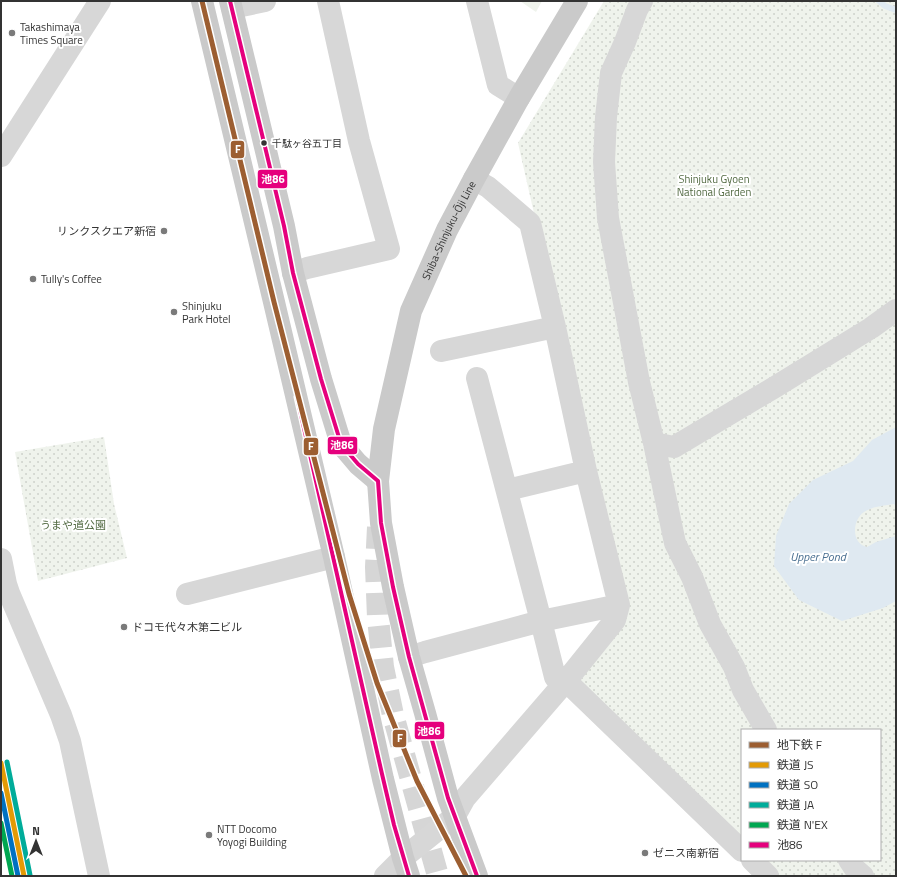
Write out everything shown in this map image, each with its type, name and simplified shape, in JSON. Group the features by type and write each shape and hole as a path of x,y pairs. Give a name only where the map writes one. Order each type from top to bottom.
{"main road":[{"path":"202,1 334,557 383,779 406,867"},
{"name":"Shiba-Shinjuku-Ōji Line","path":"477,876 448,798 409,657 382,530 378,481 384,429 411,311 447,230 474,179 519,98 577,1"},
{"path":"231,4 294,273 321,379 341,444 358,464 378,481"}],"street":[{"path":"1,156 100,1"},
{"path":"231,4 265,1"},
{"path":"294,273 307,268 389,249 359,141 328,1"},
{"path":"477,1 498,85 519,98"},
{"path":"642,1 611,73 606,117 604,162 608,218 639,382 654,443 675,543 692,577 710,624 734,667 743,690 765,729"},
{"path":"385,876 406,867 455,816 466,798 566,681 615,620 619,605 586,471 555,327 530,223 488,187 474,179"},
{"path":"654,443 674,447 865,332 896,310"},
{"path":"440,351 555,327"},
{"path":"477,378 555,677 566,681 741,850"},
{"path":"507,490 586,471"},
{"path":"187,594 334,557"},
{"path":"1,559 9,593 61,715 70,741 99,876"},
{"path":"409,657 541,621 619,605"},
{"path":"753,861 768,876"},
{"path":"849,861 863,876"}],"green space":[{"path":"520,1 542,1 536,12"},
{"name":"Shinjuku Gyoen National Garden","path":"604,1 896,1 896,876 777,876 762,861 881,861 881,729 741,729 741,840 579,683 624,609 518,143"},
{"name":"うまや道公園","path":"104,437 114,504 127,558 38,581 15,452"}],"water":[{"name":"Upper Pond","path":"896,427 896,506 894,504 879,506 864,512 857,520 855,531 858,541 867,547 876,542 896,536 896,601 883,608 842,621 799,600 774,566 776,536 789,504 813,480 853,461 872,440"}],"waterway":[{"path":"879,1 885,6 896,10"}],"tunnel":[{"path":"378,527 376,567 378,618 383,667 393,715 438,876"}],"metro line":[{"name":"F","path":"202,1 274,302 349,594 377,683 417,781 466,876"}],"rail line":[{"name":"JA","path":"7,762 30,875"},
{"name":"JS","path":"1,763 24,876"},
{"name":"SO","path":"1,793 18,876"},
{"name":"N'EX","path":"1,823 12,876"}],"transit line":[{"name":"池86","path":"230,1 284,226 293,273 321,379 341,444 358,464 378,481 381,523 393,587 409,657 448,798 477,876"},
{"name":"池86","path":"297,397 382,774 394,825 409,876"}],"place":[{"name":"Takashimaya Times Square","path":"12,33"},
{"name":"千駄ヶ谷五丁目","path":"264,143"},
{"name":"リンクスクエア新宿","path":"164,231"},
{"name":"Tully's Coffee","path":"33,279"},
{"name":"Shinjuku Park Hotel","path":"174,312"},
{"name":"ドコモ代々木第二ビル","path":"124,627"},
{"name":"NTT Docomo Yoyogi Building","path":"209,835"},
{"name":"ゼニス南新宿","path":"645,853"}]}
